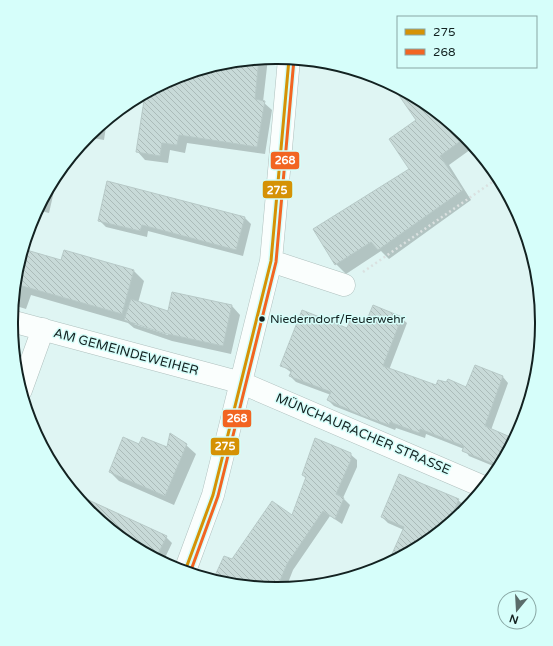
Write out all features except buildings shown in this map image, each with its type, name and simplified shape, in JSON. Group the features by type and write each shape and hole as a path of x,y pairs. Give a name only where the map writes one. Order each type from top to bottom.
{"street":[{"path":"187,566 213,495 242,383 271,261 288,65"},
{"path":"271,261 344,285"},
{"name":"AM GEMEINDEWEIHER","path":"18,324 242,383"},
{"path":"25,380 43,329"},
{"name":"MÜNCHAURACHER STRASSE","path":"242,383 478,485"}],"path":[{"path":"344,285 493,182"}],"transit line":[{"name":"275","path":"187,566 213,495 271,261 288,65"},
{"name":"268","path":"192,568 218,496 276,262 293,65"}],"place":[{"name":"Niederndorf/Feuerwehr","path":"262,319"}]}
